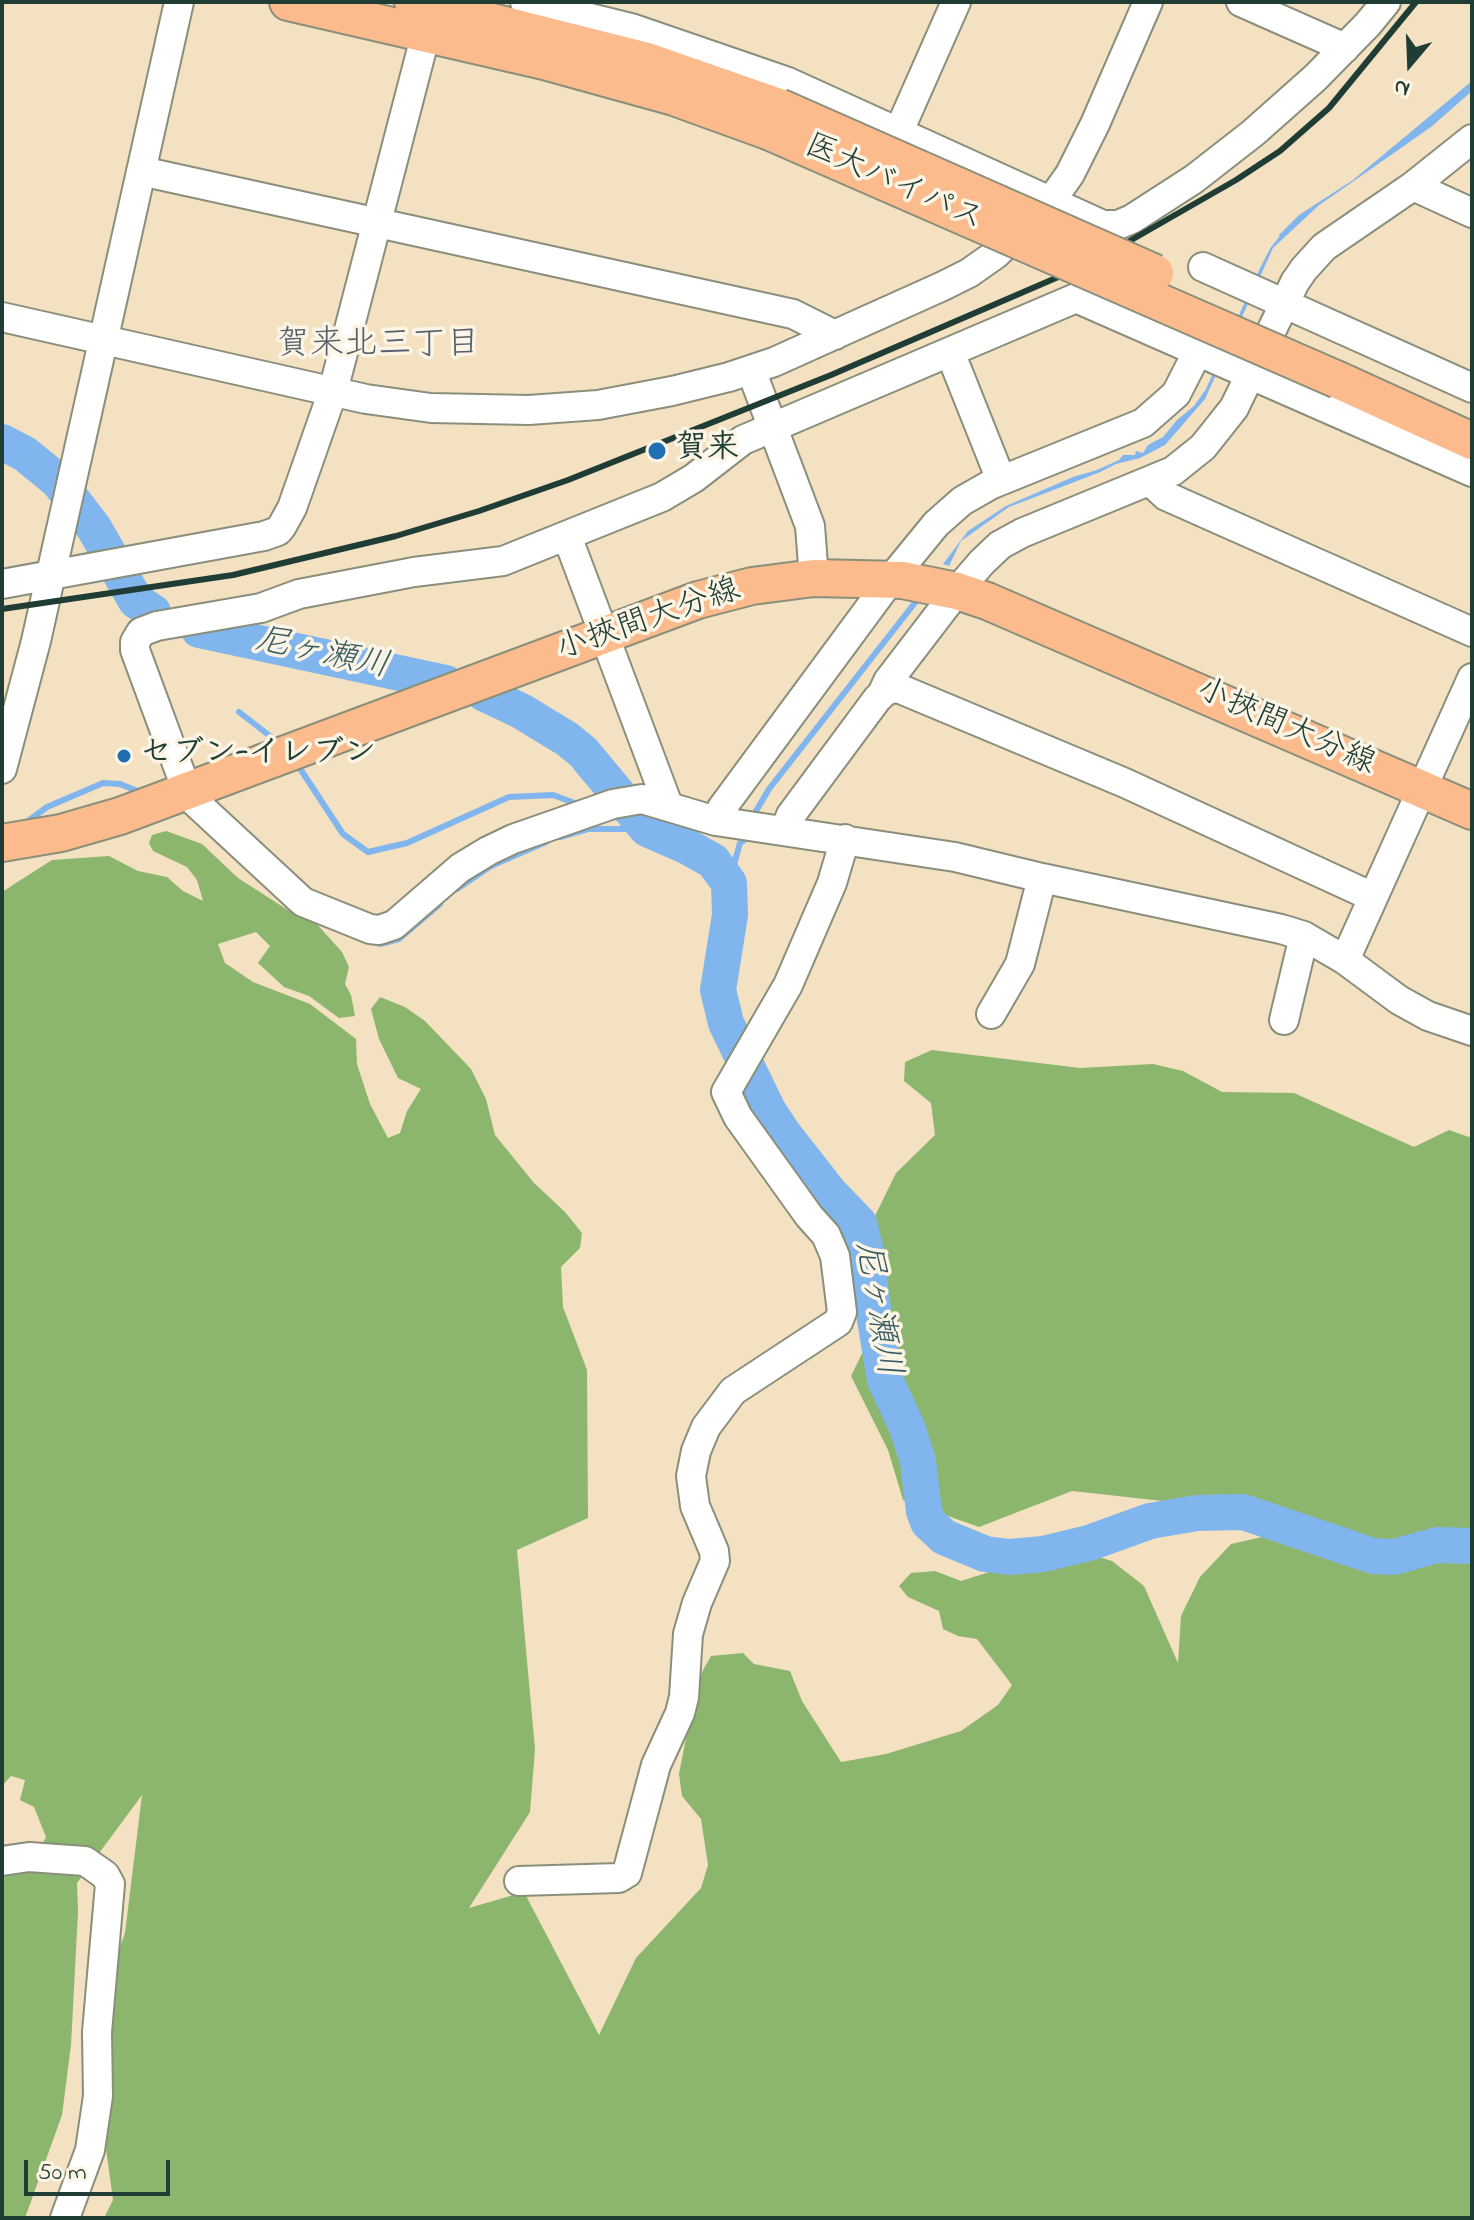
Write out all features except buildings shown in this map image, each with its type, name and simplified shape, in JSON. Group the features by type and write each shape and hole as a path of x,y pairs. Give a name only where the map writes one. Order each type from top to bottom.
{"main road":[{"name":"医大バイパス","path":"288,2 426,11 647,61 1342,370 1472,416"},
{"name":"医大バイパス","path":"1342,370 1472,441"},
{"name":"小挾間大分線","path":"2,843 87,826 730,591 814,578 927,585 1014,610 1472,811"}],"street":[{"path":"2,769 50,576 179,2"},
{"path":"525,2 631,28 788,82 1103,225 1118,225 1132,219 1194,179 1241,142 1289,102 1345,48 1386,2"},
{"path":"899,131 956,2"},
{"path":"2,317 333,391 431,408 529,410 636,399 751,370 969,273 996,254 1051,201 1081,155 1148,2"},
{"path":"1241,2 1345,48"},
{"path":"2,584 278,531 292,508 333,391 377,223 426,11"},
{"path":"1198,351 1176,394 1143,423 1001,480 949,511 927,585 882,694 791,815 750,825 722,808 927,585 982,562 1010,539 1173,471 1203,447 1234,408 1304,269 1324,247 1413,186 1472,139"},
{"path":"141,171 793,314 835,335"},
{"path":"1413,186 1472,213"},
{"path":"1203,267 1472,388"},
{"path":"1472,472 1076,298 733,446 678,489 567,536 490,564 414,572 299,594 261,608 157,626 141,632 135,642 138,663 187,791 195,802 303,902 361,927 379,930 400,920 468,862 513,839 632,800 654,801 750,825 955,857 1304,936 1345,960 1408,1005 1428,1016 1472,1031"},
{"path":"950,352 1001,480"},
{"path":"751,370 810,526 814,578"},
{"path":"1151,482 1166,496 1472,632"},
{"path":"567,536 668,805"},
{"path":"1345,960 1472,678"},
{"path":"882,694 892,688 903,689 1125,783 1373,897"},
{"path":"519,1881 619,1878 627,1873 656,1765 680,1713 688,1634 715,1561 714,1551 695,1506 691,1476 696,1451 706,1427 733,1391 838,1322 842,1312 835,1256 826,1235 738,1117 726,1092 799,961 832,883 845,839"},
{"path":"991,1014 1020,964 1042,878"},
{"path":"1284,1020 1304,936"},
{"path":"2,1861 29,1857 85,1861 105,1875 110,1884 97,2032 98,2096 90,2150 65,2218"}],"green space":[{"path":"166,831 202,844 238,878 291,912 315,922 342,952 349,967 345,984 351,995 355,1016 339,1018 309,996 284,987 258,963 270,946 256,932 218,944 225,963 253,982 310,1004 356,1039 357,1064 370,1104 388,1138 400,1133 407,1111 421,1089 398,1078 379,1039 371,1009 380,997 405,1007 425,1021 471,1069 486,1099 495,1135 534,1183 582,1233 580,1248 561,1267 563,1307 587,1370 588,1518 517,1550 535,1749 530,1812 469,1908 524,1892 599,2035 636,1958 701,1888 708,1865 701,1819 682,1796 679,1774 697,1681 711,1656 743,1653 754,1664 790,1671 802,1701 841,1762 886,1754 961,1731 998,1705 1012,1685 977,1639 958,1636 943,1629 939,1611 908,1597 899,1586 911,1573 935,1571 961,1581 1021,1562 1079,1551 1112,1561 1144,1586 1178,1663 1181,1616 1200,1577 1231,1544 1275,1534 1244,1520 1172,1502 1072,1491 979,1527 903,1500 888,1450 851,1376 884,1309 822,1218 817,1197 836,1199 875,1216 896,1173 935,1135 931,1103 904,1081 905,1062 932,1050 1080,1068 1153,1064 1183,1071 1222,1092 1294,1093 1414,1147 1449,1130 1469,1137 1472,1135 1472,2218 104,2218 113,2200 100,2104 107,1983 125,1933 142,1795 77,1883 71,2045 62,2115 25,2218 2,2218 2,1873 33,1862 46,1837 34,1807 20,1800 25,1780 11,1776 2,1786 2,892 52,860 109,856 138,871 167,877 183,891 203,901 197,880 187,867 153,851 149,843 152,835"}],"water":[{"path":"1472,81 1472,91 1431,127 1318,206 1273,248 1205,399 1165,445 1140,458 1116,464 1009,507 961,541 949,566 943,564 968,531 1006,506 1097,470 1123,455 1135,455 1136,451 1143,453 1148,445 1163,437 1194,406 1206,389 1260,268 1278,236 1299,215 1353,180"}],"waterway":[{"name":"尼ヶ瀬川","path":"2,442 25,454 58,481 94,528 136,601 153,612"},
{"path":"752,818 769,789 921,595"},
{"name":"尼ヶ瀬川","path":"199,630 446,683"},
{"name":"尼ヶ瀬川","path":"483,693 521,711 567,739 583,752 647,829 713,861 729,883 730,915 718,990 726,1023 768,1110 783,1133 830,1193 859,1223 885,1380 907,1427 918,1461 928,1522 944,1537 985,1554 1010,1557 1043,1554 1089,1543 1150,1521 1197,1513 1243,1512 1373,1556 1394,1557 1437,1545 1472,1546"},
{"path":"239,712 279,743"},
{"path":"299,767 343,834 368,852 407,843 509,797 553,795 580,805"},
{"path":"24,824 47,807 103,783 120,784 140,792"},
{"path":"610,815 647,829"},
{"path":"560,837 588,829 640,829"},
{"path":"729,883 740,843 751,835"},
{"path":"457,889 491,866 546,842"},
{"path":"374,942 380,944 399,939 440,904"}],"railway":[{"path":"2,609 233,575 396,536 568,480 831,375 1093,262 1236,180 1280,151 1329,108 1416,2"}],"place":[{"name":"賀来","path":"657,451"},
{"name":"セブン-イレブン","path":"124,756"}],"district":[{"name":"賀来北三丁目","path":"378,347"}]}
